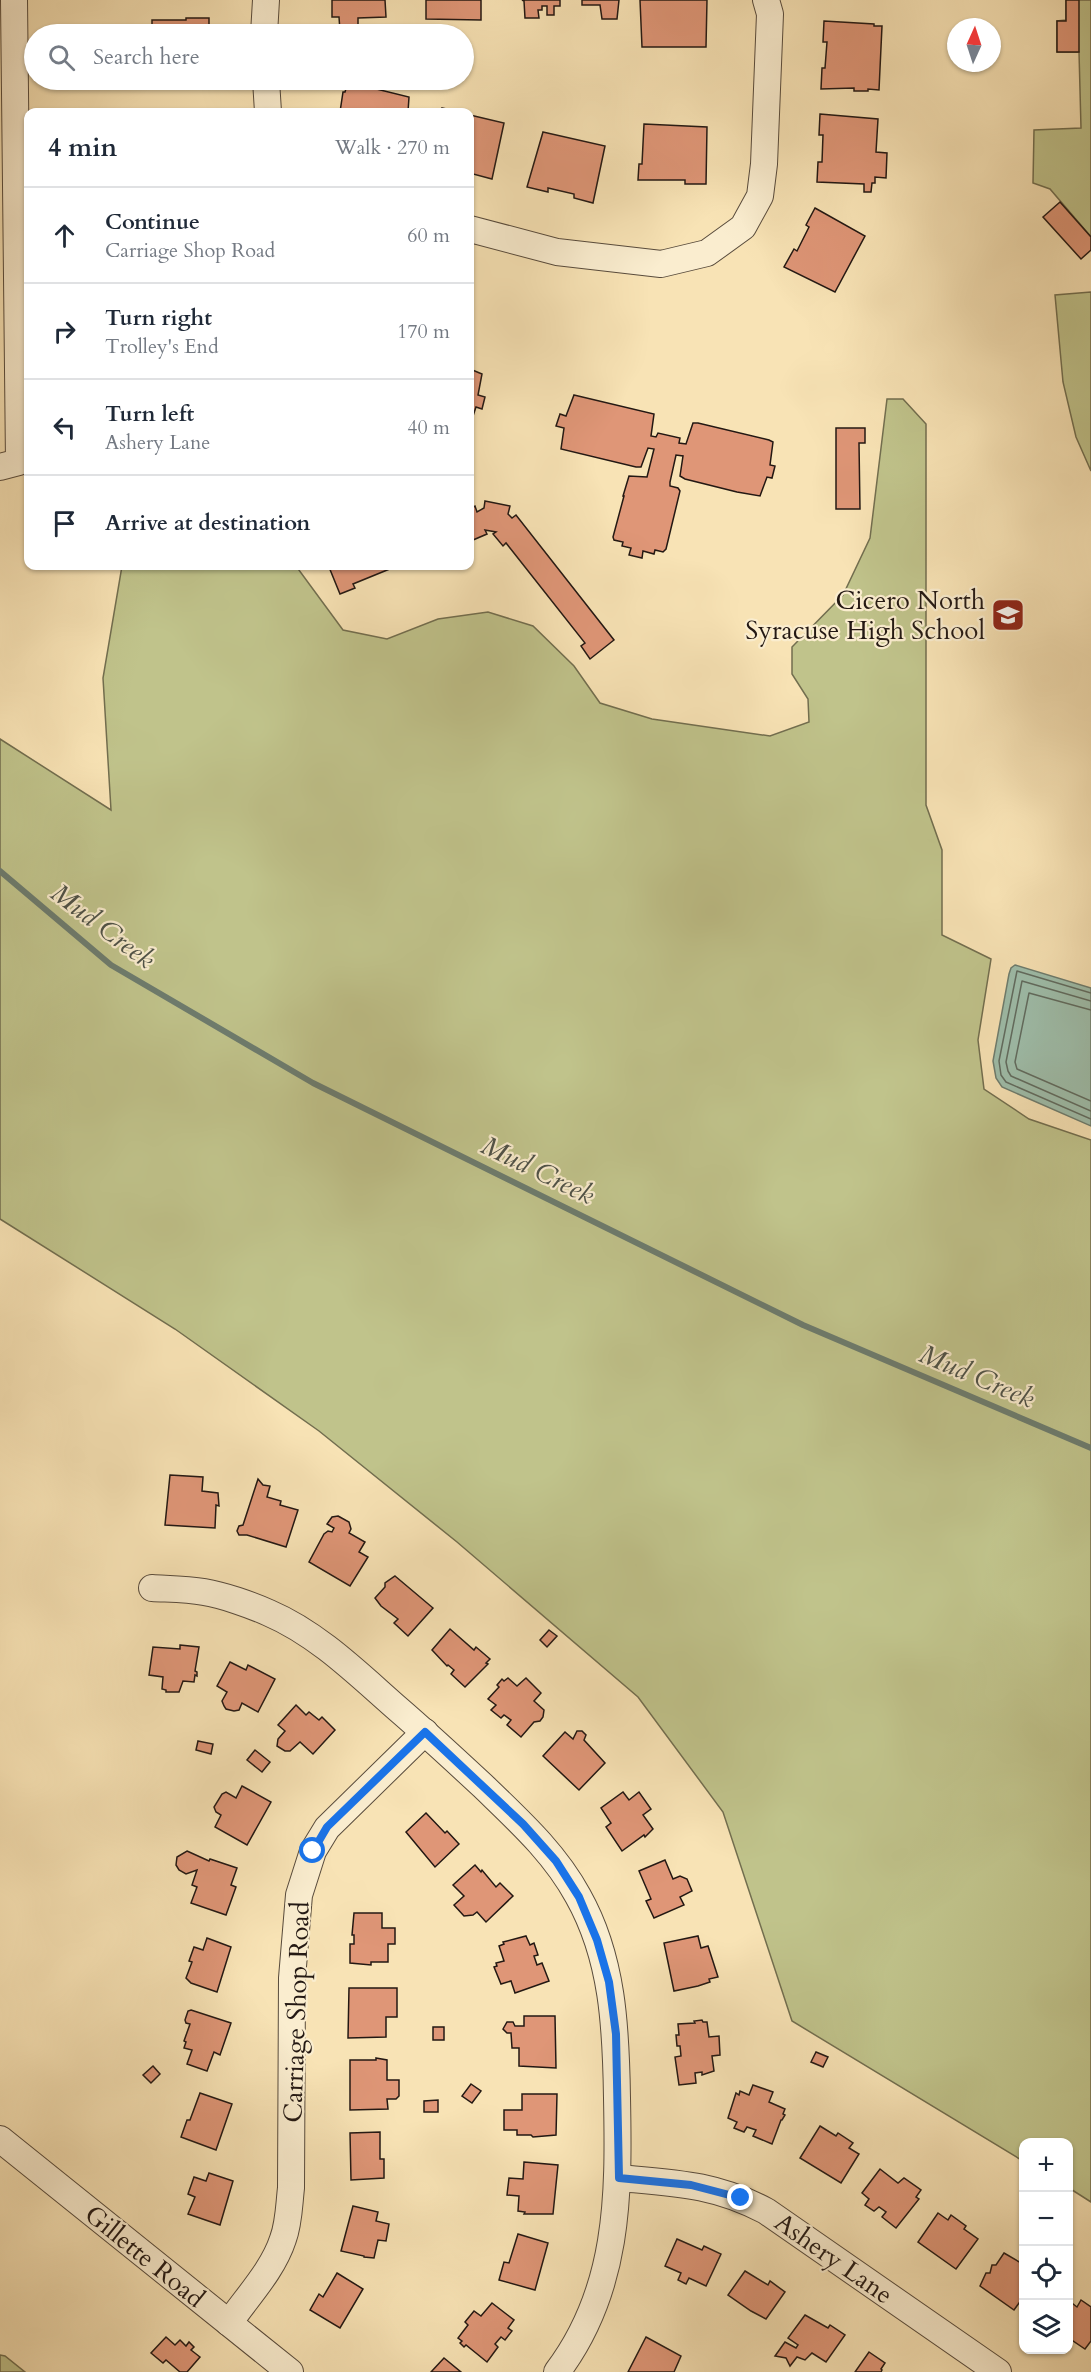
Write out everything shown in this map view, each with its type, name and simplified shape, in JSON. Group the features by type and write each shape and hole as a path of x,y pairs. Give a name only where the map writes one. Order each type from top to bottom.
{"street":[{"path":"0,467 19,462 14,0"},
{"path":"265,24 266,0"},
{"path":"474,230 557,252 661,264 707,253 743,227 760,196 764,164 770,14 766,0"},
{"path":"267,90 268,108"},
{"path":"152,1588 206,1592 269,1613 322,1643 425,1732 523,1824 556,1861 579,1897 597,1940 609,1982 616,2034 619,2178 606,2270 595,2306 584,2331 557,2372"},
{"name":"Carriage Shop Road","path":"229,2323 275,2257 283,2239 288,2218 291,2188 292,1978 299,1895 313,1851 327,1827 425,1732"},
{"name":"Gillette Road","path":"0,2139 290,2372"},
{"name":"Ashery Lane","path":"619,2178 691,2185 741,2198 766,2211 984,2368"}],"green space":[{"path":"1066,0 1091,0 1091,237 1050,189 1033,183 1034,130 1081,128 1079,52 1057,52 1057,21 1066,20"},
{"path":"1091,292 1091,471 1076,437 1063,382 1055,295"},
{"path":"887,399 903,399 926,424 926,805 942,850 942,935 991,959 978,1040 984,1089 1029,1119 1091,1140 1091,2202 1073,2191 1073,2138 1019,2138 1019,2159 792,2021 723,1812 638,1697 457,1542 319,1431 175,1329 0,1219 0,739 111,810 103,678 121,570 299,570 343,630 387,639 438,619 488,612 533,626 574,666 600,703 652,719 770,736 809,722 808,699 792,674 792,647 843,595 870,538"},
{"path":"0,2355 5,2356 25,2372 0,2372"}],"water":[{"path":"1015,965 1091,988 1091,1126 1002,1087 996,1078 993,1061 1009,974"}],"building":[{"path":"332,0 385,0 386,17 358,18 358,24 340,24 339,17 332,17"},
{"path":"426,0 481,0 481,20 426,19"},
{"path":"522,0 560,0 560,6 554,6 554,15 547,15 547,6 542,6 542,10 538,10 539,18 525,18 524,1"},
{"path":"582,0 619,0 617,19 602,19 600,5 582,5"},
{"path":"640,0 707,0 706,47 642,47"},
{"path":"1066,0 1079,0 1079,52 1057,52 1057,21 1066,21"},
{"path":"186,18 209,18 209,24 152,24 152,20 186,20"},
{"path":"824,21 882,26 879,90 821,89 827,42 823,42"},
{"path":"346,90 381,90 409,97 408,108 341,108 343,92"},
{"path":"820,114 878,119 876,152 887,153 886,178 875,177 871,192 864,192 864,184 817,182 818,162 822,162 823,135 819,135"},
{"path":"474,116 504,123 492,179 474,174"},
{"path":"644,124 707,127 706,184 685,184 685,180 638,180 639,164 642,164"},
{"path":"543,132 605,146 593,203 574,198 574,194 548,188 548,192 527,187"},
{"path":"1060,202 1091,237 1091,250 1081,259 1043,217"},
{"path":"815,208 865,236 835,292 784,267 794,249 797,251 809,227 806,225"},
{"path":"474,371 482,374 478,395 485,397 482,409 476,407 474,413"},
{"path":"574,395 654,414 651,436 656,437 658,433 680,438 679,443 686,444 693,423 769,440 773,442 770,465 775,466 772,478 767,477 760,496 737,492 680,476 683,456 676,455 670,486 680,491 666,549 663,552 655,550 654,554 643,551 642,558 629,555 631,548 622,546 623,542 614,540 613,537 629,476 647,477 654,449 648,448 641,467 636,467 561,449 564,428 556,426 560,414 566,416"},
{"path":"836,428 865,428 865,443 859,443 860,509 836,509"},
{"path":"485,501 510,506 508,514 512,518 516,515 614,640 590,659 581,646 585,643 506,543 503,546 493,534 496,532 485,530 487,534 474,540 474,507 477,512 484,508"},
{"path":"330,570 387,570 353,584 355,588 340,594"},
{"path":"170,1475 203,1477 202,1491 218,1493 219,1506 216,1505 215,1528 165,1525"},
{"path":"258,1479 263,1485 270,1486 267,1497 281,1501 280,1505 298,1510 286,1547 247,1535 239,1535 237,1531 239,1526 243,1525"},
{"path":"338,1516 349,1522 351,1529 349,1533 365,1542 359,1552 368,1557 350,1586 309,1562 324,1534 328,1531 332,1532 334,1528 327,1524 332,1517"},
{"path":"395,1576 433,1608 408,1636 394,1623 398,1619 381,1606 375,1598 385,1587 385,1583"},
{"path":"450,1629 474,1650 476,1647 490,1659 486,1663 488,1664 465,1687 451,1674 454,1670 432,1650"},
{"path":"549,1630 557,1636 547,1647 540,1640"},
{"path":"180,1645 199,1647 195,1671 197,1676 195,1675 194,1682 183,1681 179,1692 166,1692 162,1689 163,1677 149,1675 153,1647 180,1649"},
{"path":"230,1662 246,1670 248,1665 275,1679 258,1712 242,1703 239,1710 234,1711 224,1706 222,1701 227,1692 217,1686"},
{"path":"508,1678 517,1686 526,1678 541,1693 534,1701 544,1710 543,1717 540,1721 534,1722 521,1737 507,1725 511,1720 504,1715 501,1718 491,1710 496,1705 488,1699 499,1687 497,1685 502,1679 504,1681"},
{"path":"296,1705 306,1715 309,1712 319,1720 322,1717 335,1730 313,1754 300,1742 290,1751 277,1746 278,1739 285,1731 278,1725"},
{"path":"577,1731 582,1731 586,1735 584,1740 605,1763 579,1790 543,1756 565,1732 573,1739"},
{"path":"198,1741 213,1744 211,1754 196,1750"},
{"path":"255,1750 270,1762 262,1772 247,1760"},
{"path":"242,1786 271,1802 247,1845 215,1827 221,1815 214,1807 222,1794 226,1792 236,1798"},
{"path":"623,1792 629,1800 639,1792 651,1809 643,1815 653,1829 645,1837 644,1835 622,1851 606,1827 611,1823 601,1808"},
{"path":"426,1813 459,1844 435,1867 406,1832"},
{"path":"187,1851 209,1861 210,1859 237,1868 231,1885 236,1887 226,1915 191,1903 197,1887 192,1885 197,1870 186,1874 176,1865 177,1857"},
{"path":"665,1860 673,1879 680,1876 687,1879 692,1891 680,1897 684,1905 654,1918 646,1901 651,1899 639,1871"},
{"path":"475,1865 496,1887 500,1883 513,1896 486,1922 477,1912 464,1916 454,1905 464,1896 453,1885"},
{"path":"354,1913 382,1913 382,1928 395,1928 395,1944 388,1944 388,1962 371,1962 371,1965 350,1963 350,1944 354,1944 354,1935 352,1935"},
{"path":"526,1936 530,1945 534,1943 538,1955 534,1956 537,1965 542,1963 549,1981 515,1993 511,1981 501,1984 494,1967 497,1966 496,1963 504,1961 499,1946 504,1944 503,1942"},
{"path":"698,1936 701,1948 708,1946 718,1977 709,1979 710,1982 698,1986 674,1991 664,1943"},
{"path":"207,1938 231,1947 217,1992 191,1983 186,1978 192,1962 189,1961 194,1947 203,1950"},
{"path":"349,1988 397,1988 397,2017 386,2017 386,2037 348,2038"},
{"path":"188,2011 231,2023 220,2055 214,2052 207,2071 187,2064 192,2050 184,2048 190,2024 185,2020"},
{"path":"524,2016 555,2016 556,2068 519,2066 519,2048 512,2048 511,2033 503,2029 507,2022 513,2022 515,2026 524,2026"},
{"path":"694,2021 707,2022 709,2037 719,2036 720,2055 712,2056 714,2071 702,2075 702,2072 695,2073 696,2083 679,2085 675,2057 681,2056 680,2046 677,2046 678,2024 695,2023"},
{"path":"433,2027 444,2027 444,2040 433,2040"},
{"path":"816,2052 828,2057 823,2067 811,2062"},
{"path":"376,2058 387,2060 387,2080 399,2080 399,2096 396,2099 387,2099 388,2109 350,2110 350,2060 376,2060"},
{"path":"153,2066 160,2074 151,2083 143,2075"},
{"path":"471,2084 481,2091 472,2103 462,2096"},
{"path":"753,2085 773,2092 769,2102 785,2109 783,2114 785,2115 772,2144 753,2136 756,2130 747,2127 744,2132 734,2128 737,2122 728,2118 736,2093 739,2095 740,2091 749,2095"},
{"path":"200,2093 232,2104 216,2150 181,2137"},
{"path":"522,2094 557,2094 556,2135 533,2137 517,2135 517,2130 504,2130 504,2110 522,2110"},
{"path":"438,2100 438,2112 424,2112 424,2101"},
{"path":"820,2126 836,2136 838,2133 853,2143 849,2148 859,2154 841,2183 800,2158"},
{"path":"380,2132 380,2159 384,2159 384,2178 351,2180 350,2133"},
{"path":"524,2162 558,2165 553,2214 524,2214 525,2212 518,2211 519,2196 507,2195 509,2178 523,2179"},
{"path":"880,2169 898,2183 904,2178 921,2190 916,2197 919,2199 896,2228 882,2217 886,2212 879,2207 874,2211 865,2205 869,2199 862,2193"},
{"path":"209,2173 233,2181 220,2225 188,2214 195,2197 188,2194 194,2177 206,2181"},
{"path":"353,2206 378,2212 376,2221 389,2224 386,2241 378,2240 374,2258 341,2251"},
{"path":"938,2213 948,2220 951,2215 966,2226 964,2229 978,2239 956,2269 918,2242"},
{"path":"518,2234 548,2243 535,2290 499,2280 504,2262 509,2263"},
{"path":"677,2239 702,2250 704,2246 721,2254 706,2286 689,2278 686,2284 678,2280 681,2273 665,2266"},
{"path":"1004,2253 1019,2262 1019,2303 1014,2310 980,2286 986,2273 990,2273 992,2265 996,2265"},
{"path":"745,2271 768,2285 770,2281 785,2292 766,2319 728,2295"},
{"path":"337,2273 363,2289 340,2328 310,2310 319,2294 323,2297"},
{"path":"1081,2300 1091,2307 1091,2341 1085,2349 1073,2341 1073,2304 1077,2307"},
{"path":"492,2303 514,2320 508,2328 512,2331 505,2340 501,2337 495,2344 498,2347 487,2362 466,2345 464,2347 458,2338 468,2325 465,2322 474,2311 481,2316"},
{"path":"805,2315 828,2328 830,2325 845,2335 826,2362 812,2353 805,2360 797,2357 790,2366 786,2358 775,2356 785,2342 796,2348 798,2345 788,2338"},
{"path":"166,2337 175,2345 180,2340 186,2346 189,2342 194,2347 191,2350 200,2357 187,2372 180,2372 166,2360 163,2363 151,2353"},
{"path":"646,2337 681,2356 674,2372 628,2372"},
{"path":"869,2352 885,2363 881,2372 855,2372"},
{"path":"444,2358 461,2372 431,2372"}],"waterway":[{"name":"Mud Creek","path":"0,871 111,965 313,1083 803,1325 1091,1448"}],"place":[{"name":"Cicero North Syracuse High School","path":"1008,615"}],"route":[{"path":"313,1851 327,1827 425,1732 523,1824 556,1861 579,1897 597,1940 609,1982 616,2034 619,2178 691,2185 741,2198"}]}
